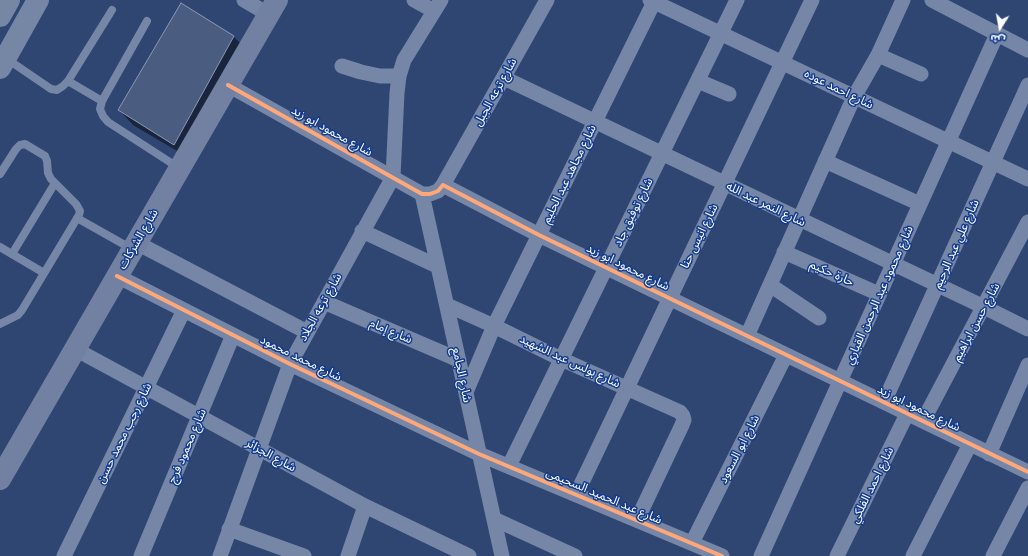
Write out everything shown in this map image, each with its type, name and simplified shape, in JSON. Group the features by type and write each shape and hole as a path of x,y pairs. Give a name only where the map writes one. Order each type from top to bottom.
{"main road":[{"path":"0,16 9,0"},
{"path":"3,63 38,0"},
{"name":"شارع الشركات","path":"3,467 75,349 273,7"}],"street":[{"path":"244,0 273,7"},
{"path":"393,177 399,76 404,60 437,6 414,0"},
{"name":"شارع ترعه الجبل","path":"443,184 547,0"},
{"name":"شارع توفيق جاد","path":"509,466 737,0"},
{"name":"شارع انيس حنا","path":"576,495 812,0"},
{"path":"747,336 854,97 878,55 903,0"},
{"path":"932,0 1028,50"},
{"name":"شارع احمد عوده","path":"653,1 1028,179"},
{"name":"شارع مجاهد عبد الحليم","path":"466,392 494,326 653,1"},
{"name":"شارع محمود عبد الرحمن القباري","path":"761,556 997,34"},
{"path":"878,55 921,74"},
{"path":"342,66 380,76 399,76"},
{"name":"شارع النمر عبد الله","path":"504,78 1028,329"},
{"path":"698,81 729,94"},
{"name":"شارع محمود ابو زيد","path":"228,85 422,194"},
{"name":"شارع علي عبد الرحيم","path":"884,402 1028,85"},
{"path":"825,161 920,204"},
{"name":"شارع ترعه الجلاد","path":"220,556 290,364 393,177"},
{"path":"422,194 430,194 438,191 443,184"},
{"name":"شارع محمود ابو زيد","path":"443,184 539,236 1028,472"},
{"name":"شارع الجامع","path":"422,194 502,556"},
{"name":"شارع حسن ابراهيم","path":"923,421 1028,222"},
{"path":"362,231 437,266"},
{"path":"135,246 307,332"},
{"name":"حارة حكيم","path":"784,252 879,294"},
{"name":"شارع محمد محمود","path":"117,276 233,336 479,454"},
{"path":"770,285 818,318"},
{"name":"شارع إمام","path":"324,302 459,360"},
{"name":"شارع بولس عبد الشهيد","path":"447,306 494,326 561,359 680,412 684,420 637,520"},
{"name":"شارع رجب محمد حسن","path":"64,556 184,310"},
{"name":"شارع محمود فرج","path":"141,556 233,336"},
{"name":"شارع الجزائر","path":"75,349 365,506 469,556"},
{"name":"شارع ابو السعود","path":"692,543 786,355"},
{"path":"989,454 1028,365"},
{"name":"شارع احمد الفلكي","path":"837,556 907,414"},
{"path":"913,556 970,444"},
{"name":"شارع عبد الحميد السحيمى","path":"479,454 722,556"},
{"path":"993,556 1028,488"},
{"path":"348,556 365,506"},
{"path":"494,519 575,556"},
{"path":"229,529 304,556"}],"lane":[{"path":"3,63 51,89 57,90 68,81 112,10"},
{"path":"147,21 102,101 100,109 108,122 179,168"},
{"path":"68,81 102,101"},
{"path":"0,174 16,149 20,145 25,144 45,156 48,161 48,173 54,183 79,207 80,211 18,315 0,324"},
{"path":"12,254 54,183"},
{"path":"77,218 135,246"},
{"path":"0,247 44,273"}],"building":[{"path":"181,3 234,36 174,145 118,110"}],"cycle path":[{"path":"228,85 422,194 430,194 438,191 443,185 539,235 1028,472"},
{"path":"117,276 290,364 479,454 722,556"}]}
